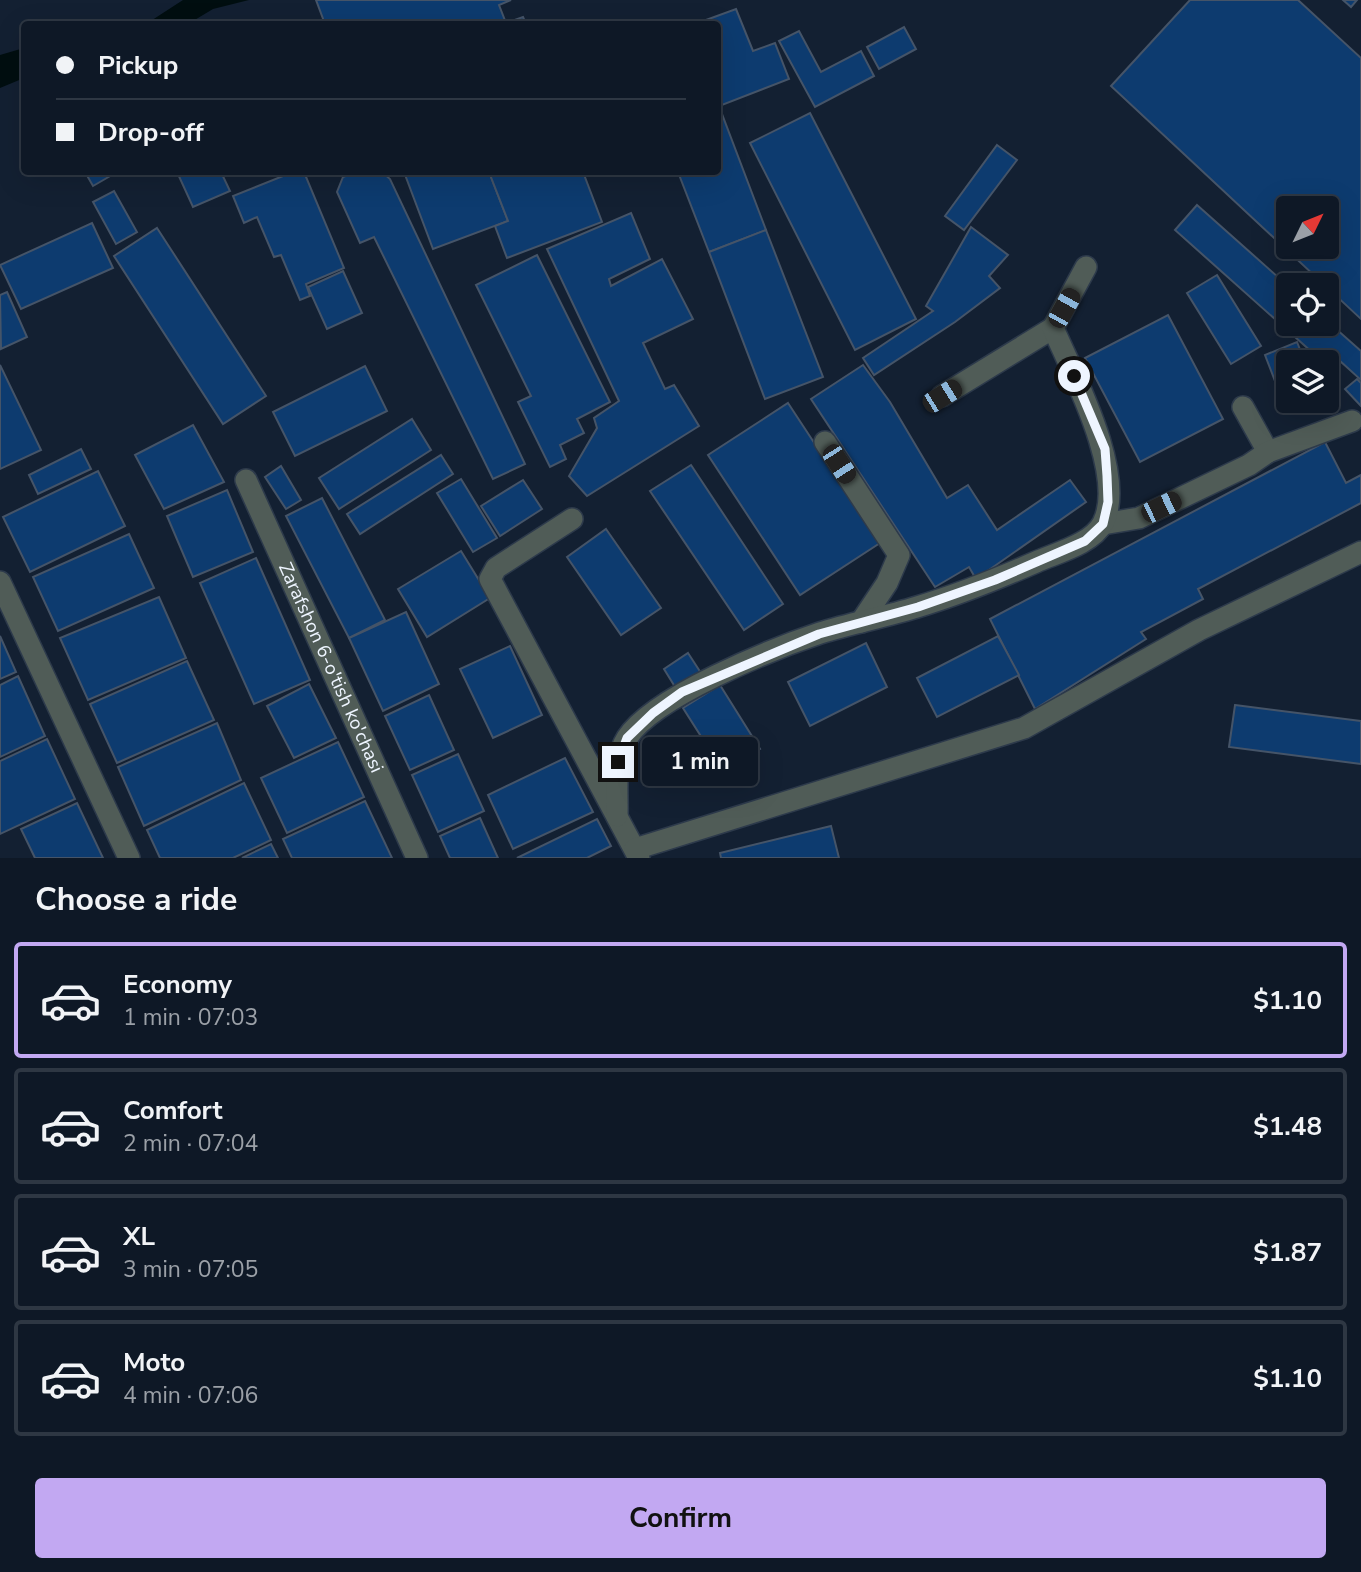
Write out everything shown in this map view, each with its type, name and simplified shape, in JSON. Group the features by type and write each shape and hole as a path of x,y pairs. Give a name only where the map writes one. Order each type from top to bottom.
{"street":[{"path":"942,396 1053,328 1086,267"},
{"path":"617,816 618,762 627,738 653,713 682,692 819,634 995,580 1085,541 1103,524 1108,502 1105,449 1053,328"},
{"path":"1243,407 1268,452"},
{"path":"1103,524 1139,518 1250,464 1268,452 1352,421"},
{"path":"825,442 899,555 887,583 861,622"},
{"name":"Zarafshon 6-o'tish ko'chasi","path":"246,480 417,858"},
{"path":"572,519 496,568 490,579 637,853 1024,728 1199,630 1361,552"},
{"path":"0,582 129,858"}],"shaded area":[{"path":"183,0 249,0 213,9 193,21 151,21"},
{"path":"21,49 21,79 0,88 0,55"}],"building":[{"path":"316,0 511,0 499,5 505,21 324,21"},
{"path":"1190,0 1298,0 1361,58 1361,319 1339,298 1339,273 1312,273 1297,259 1339,259 1339,196 1276,196 1276,240 1111,86"},
{"path":"1343,0 1357,0 1351,7"},
{"path":"736,9 753,51 775,43 789,79 721,105 721,21 703,21"},
{"path":"904,27 916,49 879,69 867,47"},
{"path":"799,31 821,72 861,51 874,76 815,107 779,41"},
{"path":"721,111 766,230 709,252 679,175 721,175"},
{"path":"810,113 916,319 855,350 750,143"},
{"path":"997,145 1017,160 964,230 945,216"},
{"path":"87,175 112,175 93,186"},
{"path":"178,175 222,175 230,191 193,207"},
{"path":"286,175 305,175 344,268 306,284 310,296 300,300 281,255 274,257 257,217 244,223 233,196"},
{"path":"385,175 390,179 525,464 493,479 374,237 360,243 337,192 343,177"},
{"path":"405,175 490,175 508,221 433,249"},
{"path":"490,175 584,175 602,222 507,258 495,226 508,221"},
{"path":"114,191 137,232 116,244 93,202"},
{"path":"1197,205 1276,275 1276,320 1175,230"},
{"path":"631,213 650,259 609,279 611,286 662,259 693,319 643,343 665,389 674,385 699,426 587,496 569,476 597,428 594,418 619,401 547,249"},
{"path":"92,223 113,268 21,309 0,265"},
{"path":"971,227 1008,255 989,276 1000,288 955,322 874,375 863,358 933,311 926,306"},
{"path":"157,228 266,396 223,424 114,256"},
{"path":"766,230 823,377 765,399 709,252"},
{"path":"537,255 610,402 577,419 584,433 560,445 566,459 550,467 518,402 531,396 476,285"},
{"path":"343,271 362,313 327,329 308,287"},
{"path":"1217,275 1261,346 1231,364 1187,293"},
{"path":"7,292 27,337 1,349 0,295"},
{"path":"1168,315 1223,419 1140,462 1085,358"},
{"path":"1339,332 1361,351 1361,380 1339,362 1339,350 1310,350 1294,336 1339,336"},
{"path":"1297,342 1300,350 1277,350"},
{"path":"1276,351 1276,384 1265,355"},
{"path":"0,365 41,450 0,469"},
{"path":"863,365 890,402 947,498 968,485 997,530 1070,480 1086,502 976,579 969,567 935,587 811,399"},
{"path":"365,366 387,411 295,456 273,412"},
{"path":"1357,379 1361,383 1361,406 1345,389"},
{"path":"788,403 880,543 800,595 708,455"},
{"path":"412,419 431,450 339,509 319,478"},
{"path":"193,425 224,482 164,509 135,455"},
{"path":"1325,442 1346,483 1361,475 1361,503 1198,589 1203,599 1141,632 1146,639 1035,709 990,619"},
{"path":"81,449 91,469 38,494 29,475"},
{"path":"441,455 453,474 360,534 347,514"},
{"path":"691,465 783,604 744,630 650,491"},
{"path":"281,466 301,500 286,509 265,477"},
{"path":"98,471 125,526 30,572 3,517"},
{"path":"461,479 497,538 473,552 437,493"},
{"path":"523,480 542,509 500,536 481,506"},
{"path":"227,490 253,552 193,577 167,516"},
{"path":"322,498 385,620 349,638 286,516"},
{"path":"606,529 661,608 621,635 567,557"},
{"path":"129,534 154,588 58,631 33,577"},
{"path":"461,551 490,598 427,637 398,589"},
{"path":"256,558 310,680 254,704 200,583"},
{"path":"159,597 186,658 88,700 60,638"},
{"path":"406,612 439,684 383,711 349,638"},
{"path":"0,636 16,672 0,679"},
{"path":"998,636 1019,675 937,717 917,678"},
{"path":"866,643 887,687 810,726 788,682"},
{"path":"510,646 542,715 493,738 460,669"},
{"path":"688,653 701,673 677,690 664,669"},
{"path":"187,661 214,720 117,763 90,704"},
{"path":"18,676 45,736 0,757 0,685"},
{"path":"309,684 336,738 294,758 267,706"},
{"path":"720,685 760,749 723,771 683,708"},
{"path":"429,695 454,750 410,770 385,716"},
{"path":"1235,705 1361,721 1361,764 1229,747"},
{"path":"217,723 241,780 144,826 118,767"},
{"path":"47,739 75,799 0,834 0,761"},
{"path":"338,742 364,797 287,833 261,778"},
{"path":"458,754 484,811 438,832 412,775"},
{"path":"565,758 593,812 513,849 488,795"},
{"path":"244,783 271,840 233,858 160,858 147,830"},
{"path":"365,801 392,858 292,858 283,839"},
{"path":"77,803 103,858 35,858 21,829"},
{"path":"480,818 498,858 450,858 440,836"},
{"path":"597,819 611,846 587,858 517,858"},
{"path":"831,826 839,858 721,858 720,853"},
{"path":"271,844 278,858 242,858"}],"route":[{"path":"618,762 627,738 653,713 682,692 819,634 918,607 995,580 1085,541 1103,524 1108,502 1107,476 1105,449 1074,376"}]}
